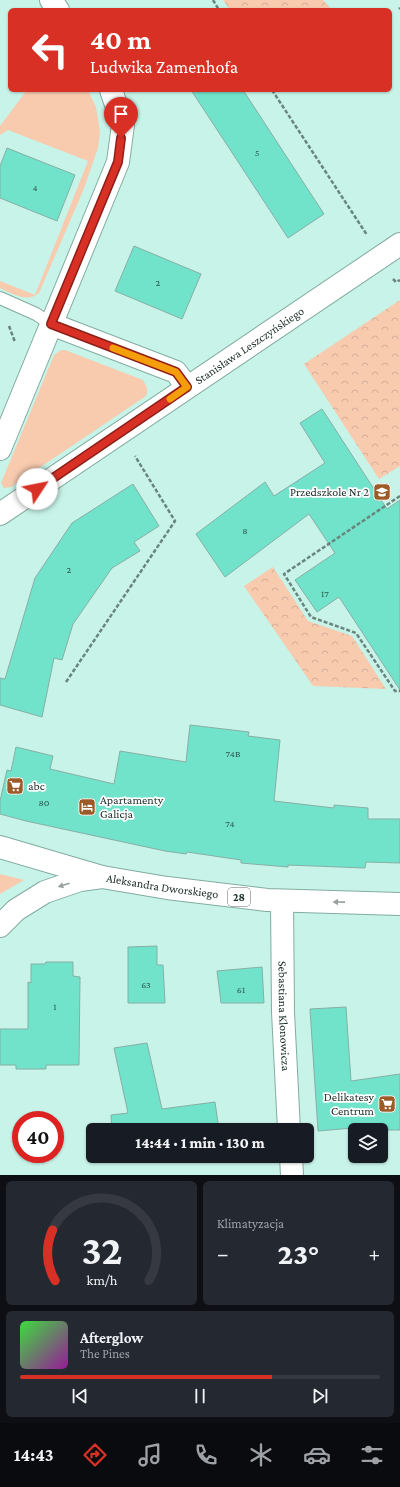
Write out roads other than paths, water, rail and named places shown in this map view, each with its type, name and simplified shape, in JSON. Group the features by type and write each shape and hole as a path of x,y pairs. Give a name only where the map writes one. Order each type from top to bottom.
{"street":[{"path":"0,449 118,162 123,125 112,92"},
{"name":"Stanisława Leszczyńskiego","path":"0,514 400,244"},
{"path":"51,324 176,372 187,387"},
{"name":"Aleksandra Dworskiego","path":"0,847 102,877 167,888 282,901 400,904"},
{"path":"0,856 25,854"},
{"name":"28","path":"0,926 16,910 45,892 80,880 102,877"},
{"name":"Sebastiana Klonowicza","path":"282,901 283,1012 289,1123"},
{"path":"291,1163 292,1175"}],"lane":[{"path":"0,298 36,314 51,324"}],"place":[{"name":"Przedszkole Nr 2","path":"382,492"},
{"name":"abc","path":"15,786"},
{"name":"Apartamenty Galicja","path":"87,807"},
{"name":"Delikatesy Centrum","path":"387,1104"}]}
